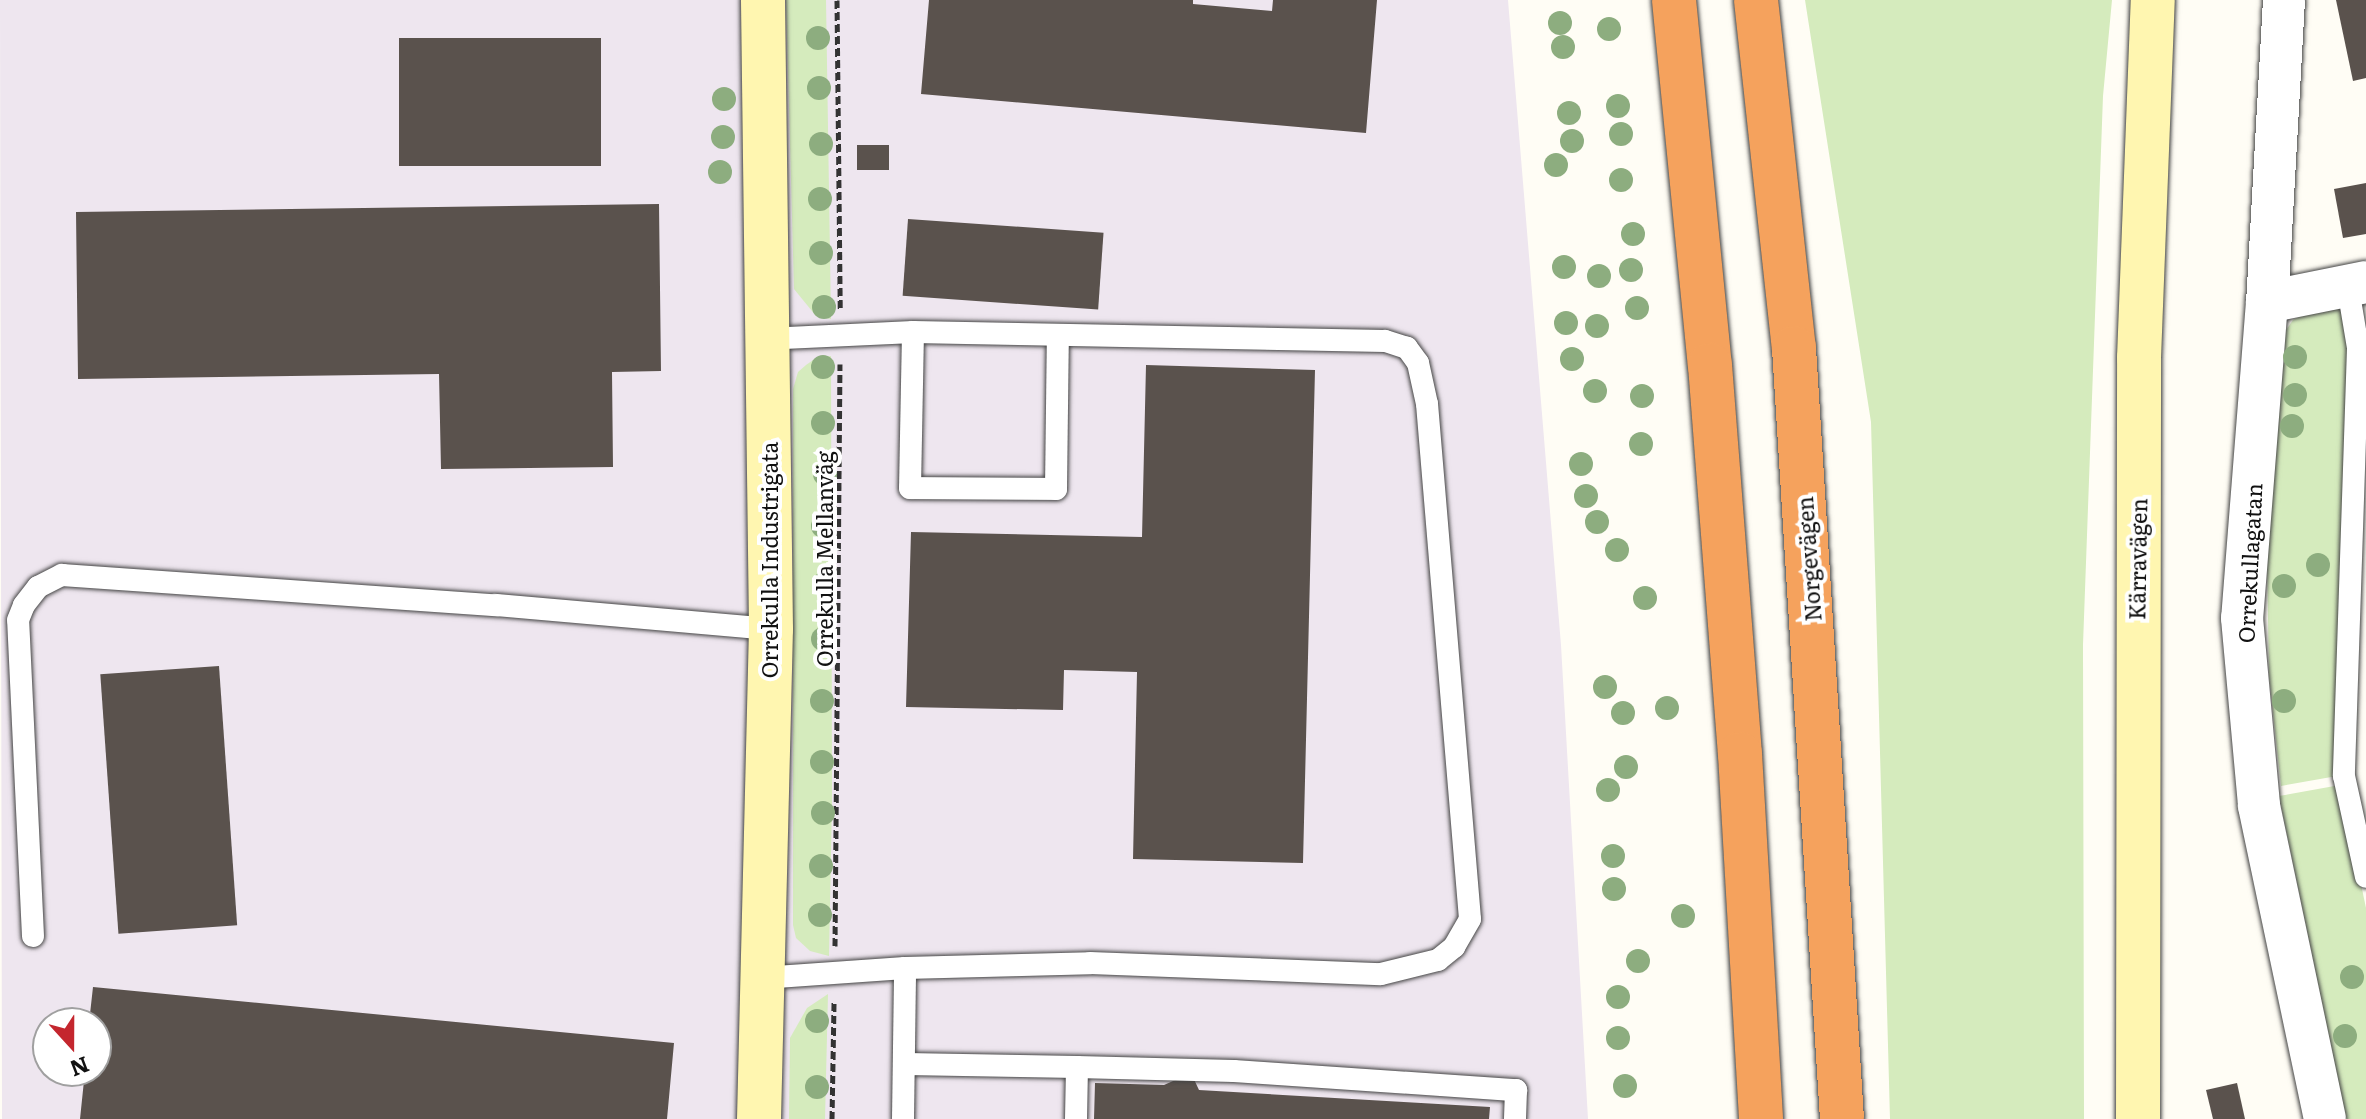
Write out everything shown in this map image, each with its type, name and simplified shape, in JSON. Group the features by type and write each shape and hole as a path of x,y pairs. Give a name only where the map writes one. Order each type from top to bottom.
{"highway":[{"path":"1674,0 1710,365 1734,676 1761,1119"},
{"name":"Norgevägen","path":"1756,0 1794,348 1842,1119"}],"street":[{"name":"Orrekulla Industrigata","path":"759,1119 771,629 763,0"},
{"name":"Kärravägen","path":"2138,1119 2139,358 2153,0"},
{"name":"Orrekullagatan","path":"2284,0 2267,302 2242,618 2259,806 2325,1119"},
{"path":"2267,302 2357,285"}],"lane":[{"path":"2357,285 2358,348 2344,776 2366,877"},
{"path":"762,978 905,968 1090,963 1381,974 1438,960 1454,947 1470,919 1427,404 1418,363 1407,348 1385,341 913,332 767,339"},
{"path":"913,332 910,488 1056,489 1058,335"},
{"path":"33,936 18,620 24,605 38,587 62,575 433,600 771,629"},
{"path":"903,1119 905,968"},
{"path":"906,1064 1234,1071 1516,1090 1515,1119"},
{"path":"1076,1119 1077,1067"}],"path":[{"name":"Orrekulla Mellanväg","path":"832,1119 840,335 837,0"}],"shaded area":[{"path":"0,0 1508,0 1561,645 1588,1119 2,1119"}],"green space":[{"path":"786,0 826,0 831,319 816,316 794,289"},
{"path":"1805,0 2112,0 2103,96 2083,645 2084,1119 1890,1119 1871,422"},
{"path":"2340,307 2350,335 2337,776 2281,786 2269,676 2267,558 2286,330 2293,320 2308,312"},
{"path":"831,356 832,803 829,956 810,951 796,938 793,925 793,389 798,372 806,365 816,358"},
{"path":"2340,785 2366,908 2366,1119 2346,1119 2279,796"},
{"path":"828,994 825,1119 789,1119 790,1038 807,1008"}],"building":[{"path":"929,0 1193,0 1193,4 1272,11 1273,0 1377,0 1366,133 921,94"},
{"path":"2336,0 2366,0 2366,78 2353,81"},
{"path":"399,38 601,38 601,166 399,166"},
{"path":"857,145 889,145 889,170 857,170"},
{"path":"2366,183 2366,234 2343,238 2334,189"},
{"path":"659,204 661,371 612,372 613,467 441,469 439,374 78,379 76,212"},
{"path":"908,219 1104,233 1098,309 903,296"},
{"path":"1146,365 1315,370 1303,863 1133,859 1137,672 1064,670 1063,710 906,707 911,532 1142,537"},
{"path":"219,666 237,925 118,934 100,674"},
{"path":"93,987 674,1043 667,1119 80,1119 83,1087 112,1087 112,1007 91,1007"},
{"path":"1191,1073 1199,1090 1490,1107 1489,1119 1094,1119 1095,1083 1164,1085"},
{"path":"2237,1083 2245,1119 2213,1119 2206,1090"}]}
